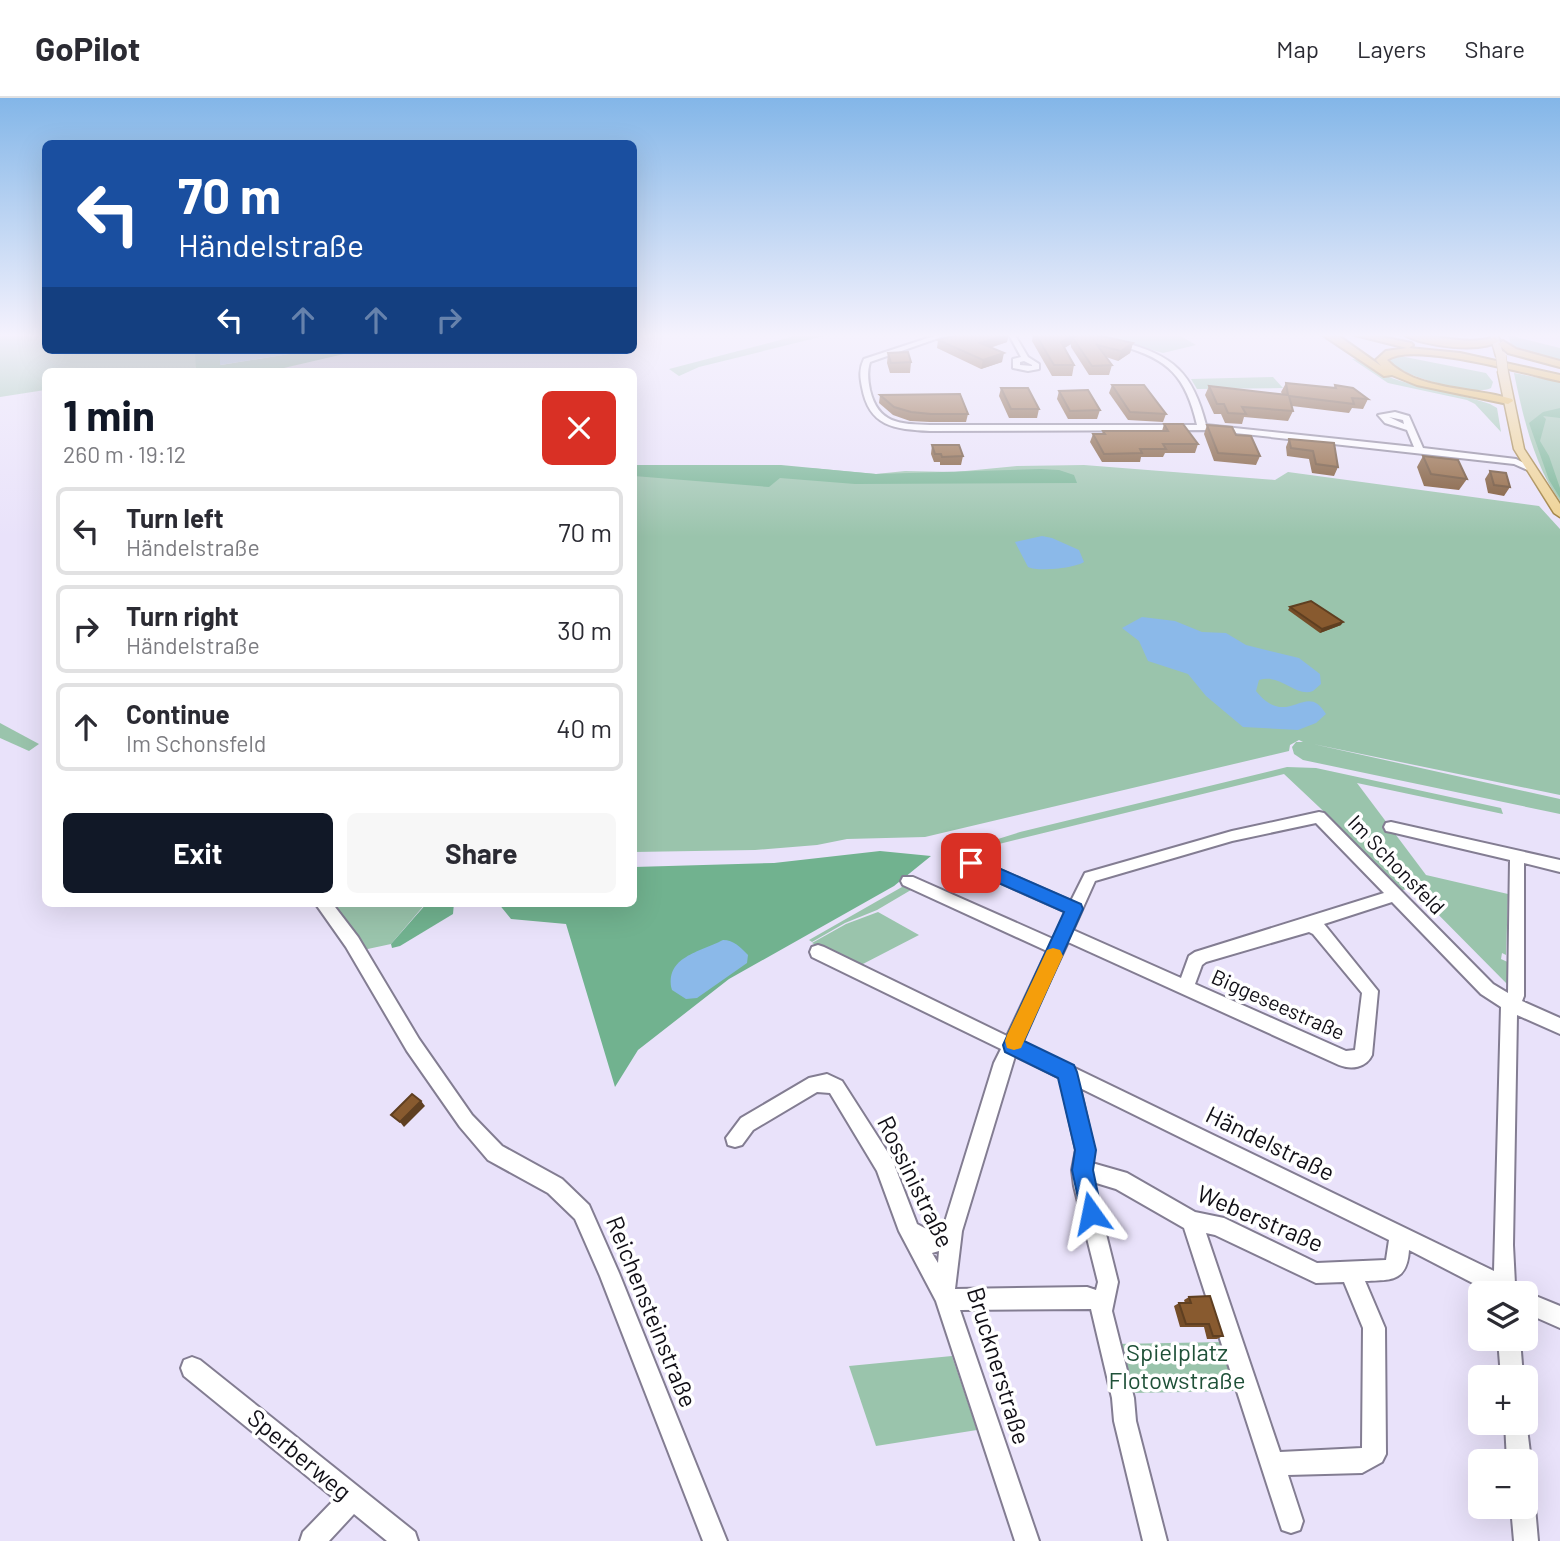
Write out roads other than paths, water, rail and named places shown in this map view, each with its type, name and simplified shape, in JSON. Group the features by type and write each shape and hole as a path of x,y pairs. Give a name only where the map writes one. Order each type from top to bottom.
{"highway":[{"path":"1496,402 1510,417"}],"main road":[{"path":"1508,402 1519,449 1560,513"}],"street":[{"path":"868,402 875,415 896,424 930,428 1202,426 1499,460 1530,468"},
{"path":"1197,402 1202,426"},
{"path":"1200,411 1217,428"},
{"path":"1409,428 1420,452"},
{"path":"1499,460 1515,457 1519,449"},
{"path":"1420,452 1530,468"},
{"name":"Im Schonsfeld","path":"1012,1045 1086,881 1094,874 1232,836 1319,817 1487,989 1510,1004 1560,1026"},
{"path":"1391,827 1560,866"},
{"name":"Händelstraße","path":"1507,1281 1510,1004 1516,996 1517,856"},
{"path":"961,859 1074,909"},
{"path":"908,881 1060,941"},
{"name":"Biggeseestraße","path":"1186,987 1197,958 1386,899"},
{"name":"Reichensteinstraße","path":"326,907 352,942 412,1045 466,1122 495,1153 555,1186 582,1212 610,1273 715,1541"},
{"name":"Biggeseestraße","path":"1060,941 1186,987 1345,1059 1360,1058 1363,1055 1370,991 1319,929 1309,925"},
{"name":"Händelstraße","path":"818,952 1067,1072 1485,1281"},
{"name":"Brucknerstraße","path":"1012,1045 1003,1063 952,1231 945,1298 1027,1541"},
{"path":"1067,1072 1085,1150 1082,1170 1108,1282 1101,1311 1155,1541"},
{"name":"Rossinistraße","path":"735,1138 747,1124 815,1084 832,1084 885,1166 906,1224 913,1232 945,1298"},
{"name":"Weberstraße","path":"1082,1170 1120,1180 1192,1221 1217,1225 1316,1273 1391,1270 1398,1261 1399,1237"},
{"path":"1192,1221 1291,1521"},
{"path":"913,1232 923,1240 934,1243 952,1231"},
{"path":"1270,1464 1363,1461 1374,1454 1374,1328 1351,1273"},
{"path":"945,1298 1087,1297 1104,1303"},
{"path":"1538,1308 1560,1318"},
{"name":"Sperberweg","path":"192,1368 406,1541"},
{"path":"312,1541 352,1499"},
{"path":"1524,1519 1526,1541"}],"water":[{"path":"1042,536 1079,550 1084,562 1056,569 1028,567 1015,542"},
{"path":"1142,617 1175,621 1202,632 1226,633 1246,645 1299,658 1320,674 1321,684 1313,691 1300,691 1267,679 1259,680 1256,691 1267,702 1278,707 1311,701 1319,705 1326,714 1316,723 1298,730 1243,727 1206,696 1188,674 1148,661 1139,641 1122,628"},
{"path":"723,940 742,949 748,955 747,963 697,998 686,999 672,990 673,970 679,963 695,952"}],"park label":[{"name":"Spielplatz Flotowstraße","path":"1177,1367"}]}
